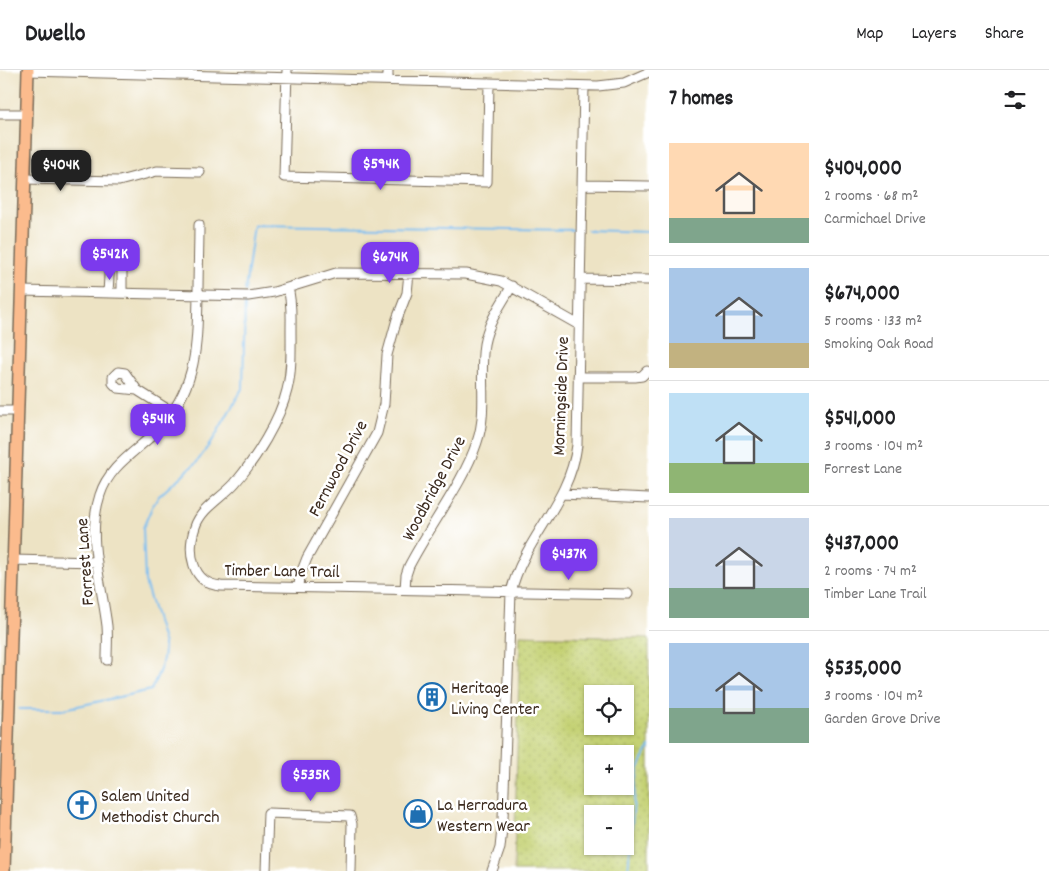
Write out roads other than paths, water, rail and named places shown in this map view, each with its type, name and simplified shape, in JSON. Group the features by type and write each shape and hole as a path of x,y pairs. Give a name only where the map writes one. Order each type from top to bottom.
{"main road":[{"path":"4,871 4,742 28,71"}],"street":[{"path":"388,70 388,80"},
{"path":"28,71 287,74 388,80 584,86 624,83 649,72"},
{"path":"287,74 284,177 486,182 489,83"},
{"name":"Morningside Drive","path":"492,871 500,848 503,819 511,592 520,566 562,494 570,476 576,450 584,86"},
{"path":"0,114 26,114"},
{"path":"25,179 120,181 157,171 200,172"},
{"path":"582,185 649,186"},
{"name":"Forrest Lane","path":"106,660 107,627 97,562 96,511 104,485 117,466 158,430 172,412 182,396 194,364 199,225"},
{"path":"108,293 110,260 116,256 122,260 122,293"},
{"path":"21,291 248,296 288,288 336,273 479,275 512,286 579,325"},
{"name":"Fernwood Drive","path":"299,587 300,576 307,558 377,433 384,404 388,355 397,319 407,293 409,273"},
{"path":"580,279 649,280"},
{"name":"Woodbridge Drive","path":"405,589 406,575 410,566 469,462 477,442 482,410 484,342 493,318 512,286"},
{"name":"Timber Lane Trail","path":"288,288 291,299 291,359 287,390 280,410 242,474 197,522 192,539 192,554 196,572 202,579 212,584 628,594"},
{"path":"578,376 635,377 642,376 647,371"},
{"path":"137,390 172,412"},
{"path":"0,411 17,411"},
{"path":"562,494 649,498"},
{"path":"12,560 97,562"},
{"path":"266,871 268,813 350,816 352,824 351,871"}],"waterway":[{"path":"245,291 254,225 576,230"},
{"path":"587,230 649,232"},
{"path":"19,709 64,709 151,690 162,663 164,644 145,582 143,528 159,496 197,462 214,438 243,387 245,300"},
{"path":"628,871 638,770 649,747"}],"place":[{"name":"Heritage Living Center","path":"432,697"},
{"name":"Salem United Methodist Church","path":"82,805"},
{"name":"La Herradura Western Wear","path":"418,814"}]}
